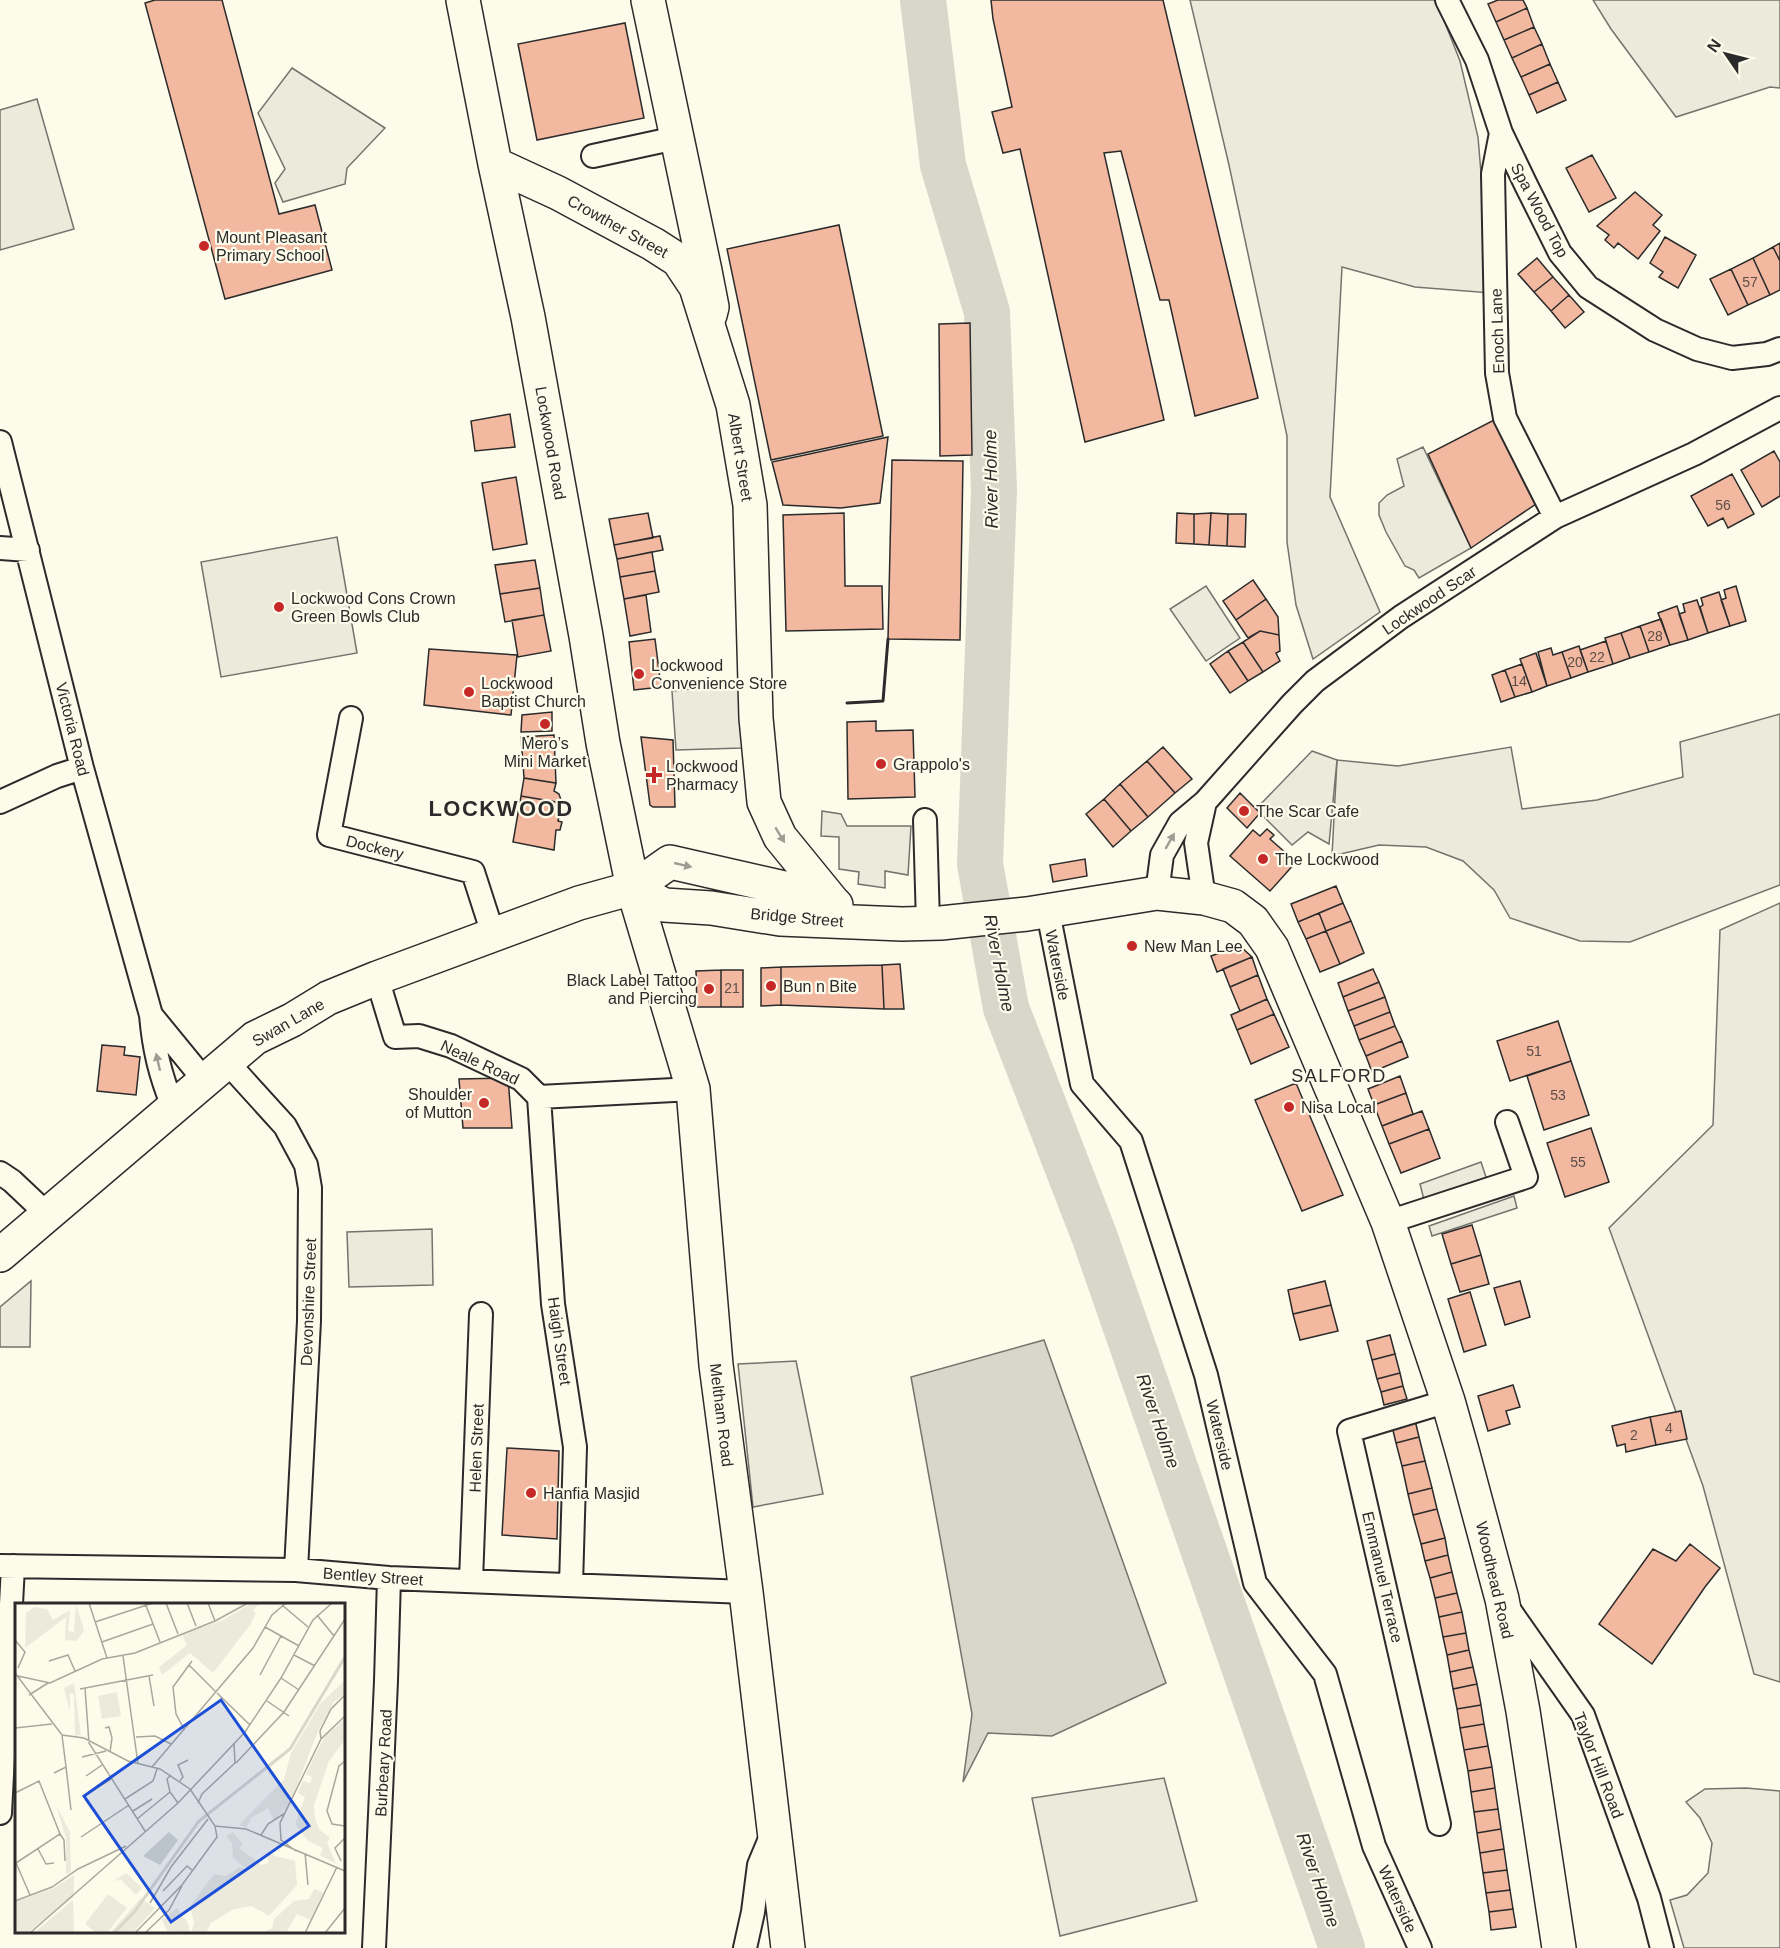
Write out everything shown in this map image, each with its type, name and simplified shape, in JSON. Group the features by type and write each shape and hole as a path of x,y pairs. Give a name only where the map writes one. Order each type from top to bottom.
{"main road":[{"name":"Lockwood Road","path":"463,0 528,317 586,636 603,743 633,888"},
{"name":"Albert Street","path":"648,0 712,307 708,322 733,405 750,505 756,718 764,802 780,837 833,902"},
{"name":"Crowther Street","path":"495,164 558,193 678,260 696,286 708,322"},
{"name":"Bridge Street","path":"670,862 802,892 833,902 862,923 780,918 711,908 664,905 633,888 670,862"},
{"name":"Swan Lane","path":"0,1255 255,1038 292,1020 328,998 377,978 579,903 633,888"},
{"name":"Meltham Road","path":"633,888 693,1089 716,1365 746,1592 788,1948"},
{"path":"862,923 934,923 1037,913 1157,893 1204,898"},
{"name":"Woodhead Road","path":"1204,898 1233,906 1253,921 1272,948 1388,1222 1448,1401 1502,1599 1523,1711 1559,1948"}],"street":[{"name":"Spa Wood Top","path":"1447,0 1477,60 1501,133 1560,253 1588,287 1655,330 1697,349 1732,358 1767,354 1780,349"},
{"name":"Enoch Lane","path":"1501,133 1493,174 1497,373 1505,418 1555,517"},
{"path":"593,156 676,138"},
{"name":"Lockwood Scar","path":"1204,898 1196,843 1205,802 1315,681 1401,617 1555,517 1694,454 1780,408"},
{"name":"Victoria Road","path":"0,442 82,768 151,1015 154,1047 160,1074 173,1107"},
{"path":"0,548 28,550"},
{"name":"Dockery","path":"351,717 329,835 473,872 493,934"},
{"path":"0,802 57,776 82,768"},
{"path":"1157,893 1162,855 1180,823 1205,802"},
{"path":"925,820 934,923"},
{"name":"Waterside","path":"1037,913 1082,1084 1131,1141 1206,1375 1255,1583 1325,1674 1374,1846 1420,1948"},
{"name":"Neale Road","path":"377,978 395,1037 419,1036 451,1046 521,1079 539,1097"},
{"name":"Victoria Road","path":"151,1015 216,1071"},
{"name":"Devonshire Street","path":"216,1071 285,1126 306,1165 310,1188 309,1321 296,1570"},
{"path":"539,1097 693,1089"},
{"name":"Haigh Street","path":"539,1097 553,1304 575,1447 571,1585"},
{"path":"1388,1222 1526,1177 1507,1122"},
{"path":"0,1173 12,1181 48,1215"},
{"name":"Helen Street","path":"471,1581 481,1314"},
{"name":"Emmanuel Terrace","path":"1439,1824 1349,1431 1448,1401"},
{"path":"0,1813 9,1780 6,1566"},
{"name":"Bentley Street","path":"6,1566 296,1570 389,1578 746,1592"},
{"name":"Burbeary Road","path":"374,1948 389,1578"},
{"name":"Taylor Hill Road","path":"1502,1599 1583,1715 1649,1898 1662,1948"},
{"path":"745,1948 753,1912 759,1865 774,1827"}],"shaded area":[{"path":"1190,0 1436,0 1460,61 1478,137 1491,293 1415,287 1342,267 1330,497 1380,612 1313,659 1296,605 1287,542 1287,436 1229,165"},
{"path":"1593,0 1780,0 1780,88 1770,87 1676,117 1611,29"},
{"path":"292,68 385,128 347,168 345,184 283,202 275,183 285,169 258,113"},
{"path":"37,99 74,229 0,250 0,110"},
{"path":"1423,447 1471,548 1419,578 1414,570 1405,566 1386,532 1379,515 1379,503 1387,495 1404,486 1397,459"},
{"name":"Lockwood Cons Crown Green Bowls Club","path":"337,537 357,653 221,677 201,562"},
{"path":"1206,586 1240,638 1206,661 1170,609"},
{"path":"741,684 742,748 676,750 672,691"},
{"path":"1780,714 1780,885 1630,942 1580,941 1510,918 1494,890 1463,861 1426,847 1379,845 1332,856 1337,760 1398,766 1511,747 1522,809 1597,800 1683,777 1680,742"},
{"path":"1312,751 1337,760 1329,844 1308,832 1292,845 1256,809"},
{"path":"822,811 841,814 847,826 911,826 908,875 885,871 885,888 858,884 859,872 839,869 839,837 821,836"},
{"path":"1780,903 1780,1682 1754,1674 1703,1486 1609,1228 1713,1125 1720,930"},
{"path":"1481,1162 1488,1183 1425,1204 1420,1184"},
{"path":"1514,1196 1517,1208 1432,1236 1429,1226"},
{"path":"432,1229 433,1285 349,1287 347,1232"},
{"path":"31,1281 30,1347 0,1347 0,1307"},
{"path":"1044,1340 1166,1683 1052,1736 988,1733 963,1782 972,1714 911,1377"},
{"path":"796,1361 823,1494 753,1507 738,1364"},
{"path":"1164,1778 1197,1901 1060,1936 1032,1798"},
{"path":"1746,1788 1780,1791 1780,1948 1684,1948 1670,1900 1687,1895 1708,1873 1712,1843 1700,1818 1686,1802 1705,1789"}],"building":[{"path":"155,0 222,0 279,214 315,205 332,270 225,299 145,3"},
{"path":"991,0 1163,0 1258,398 1195,416 1169,300 1160,300 1121,151 1104,153 1164,420 1085,442 1020,149 1003,153 992,112 1012,107"},
{"path":"1498,0 1523,0 1527,8 1496,22 1488,4"},
{"path":"1527,8 1534,27 1504,40 1496,22"},
{"path":"625,23 644,118 537,140 518,44"},
{"path":"1534,27 1542,44 1512,58 1504,40"},
{"path":"1542,44 1550,64 1521,77 1512,58"},
{"path":"1550,64 1558,82 1529,95 1521,77"},
{"path":"1558,82 1566,100 1537,113 1529,95"},
{"path":"1592,155 1616,198 1589,212 1566,168"},
{"path":"1635,192 1662,215 1653,225 1660,231 1638,259 1618,243 1614,248 1605,240 1609,235 1597,226"},
{"path":"839,225 883,436 771,460 727,249"},
{"path":"1665,237 1696,255 1678,288 1659,277 1663,272 1650,263"},
{"path":"1780,243 1780,261 1773,247"},
{"path":"1773,247 1780,261 1780,290 1770,295 1753,258"},
{"path":"1537,258 1553,277 1534,292 1518,274"},
{"path":"1753,258 1770,295 1748,305 1731,269"},
{"path":"1731,269 1748,305 1728,315 1710,279"},
{"path":"1553,277 1569,295 1551,311 1534,292"},
{"path":"1569,295 1584,312 1565,328 1551,311"},
{"path":"970,323 972,455 940,456 939,324"},
{"path":"510,414 515,447 475,451 471,421"},
{"path":"1496,419 1536,504 1471,548 1428,454"},
{"path":"888,437 880,503 841,508 783,505 772,462"},
{"path":"1774,451 1780,462 1780,496 1762,507 1741,470"},
{"path":"892,460 963,461 960,640 888,639"},
{"path":"1732,474 1754,514 1728,528 1723,518 1708,526 1691,496"},
{"path":"516,477 527,544 493,550 482,483"},
{"path":"648,513 653,538 614,545 609,519"},
{"path":"844,513 845,586 882,586 883,629 786,631 783,515"},
{"path":"1177,513 1194,514 1194,544 1176,543"},
{"path":"1211,513 1209,545 1194,544 1194,514"},
{"path":"1211,513 1228,514 1227,546 1209,545"},
{"path":"1228,514 1246,514 1245,547 1227,546"},
{"path":"660,536 663,550 617,559 614,545"},
{"path":"652,552 655,571 620,577 617,559"},
{"path":"535,560 540,588 500,594 495,565"},
{"path":"655,571 659,592 624,599 620,577"},
{"path":"1253,580 1266,599 1236,620 1223,601"},
{"path":"1736,586 1746,621 1730,626 1721,600 1726,598 1724,590"},
{"path":"540,588 544,615 505,622 500,594"},
{"path":"1719,592 1730,626 1708,633 1700,607 1703,605 1701,598"},
{"path":"646,595 651,632 630,636 624,599"},
{"path":"1266,599 1278,617 1279,635 1260,631 1248,638 1236,620"},
{"path":"1697,600 1708,633 1688,640 1679,614 1685,612 1683,604"},
{"path":"1677,606 1688,640 1670,645 1658,613"},
{"path":"544,615 551,651 518,657 512,620"},
{"path":"1661,619 1670,645 1649,652 1640,626"},
{"path":"1640,626 1649,652 1630,658 1621,633"},
{"path":"1260,631 1279,635 1280,651 1276,653 1280,661 1263,672 1243,642"},
{"path":"1621,633 1630,658 1613,664 1605,638"},
{"path":"655,639 661,687 634,690 629,642"},
{"path":"1606,641 1613,664 1588,672 1580,650"},
{"path":"1243,642 1263,672 1248,681 1228,651"},
{"path":"1579,646 1588,672 1571,678 1562,652"},
{"path":"1551,648 1553,655 1562,652 1571,678 1547,686 1538,652"},
{"name":"Lockwood Baptist Church","path":"429,649 517,655 511,715 424,705"},
{"path":"1228,651 1248,681 1230,693 1210,664"},
{"path":"1536,653 1547,686 1532,692 1520,659"},
{"path":"1522,664 1532,692 1515,697 1505,670"},
{"path":"1505,670 1515,697 1501,702 1492,675"},
{"path":"552,712 552,731 521,732 522,715"},
{"name":"Grappolo's","path":"876,721 876,731 913,730 915,797 848,799 847,722"},
{"path":"554,735 556,783 524,778 521,737"},
{"name":"Lockwood Pharmacy","path":"641,737 673,740 675,807 650,805"},
{"path":"1163,747 1192,779 1175,793 1147,761"},
{"path":"1147,761 1175,793 1148,817 1120,784"},
{"path":"524,778 556,783 554,791 559,794 562,803 521,796"},
{"path":"1120,784 1148,817 1131,831 1104,799"},
{"name":"The Scar Cafe","path":"1240,793 1260,813 1247,828 1227,808"},
{"path":"521,796 562,803 558,821 562,822 560,830 556,830 554,850 513,842"},
{"path":"1104,799 1131,831 1113,847 1086,814"},
{"name":"The Lockwood","path":"1267,829 1274,835 1270,839 1296,862 1270,891 1230,856 1253,830 1260,836"},
{"path":"1085,859 1087,876 1053,882 1050,865"},
{"path":"1336,886 1343,903 1298,922 1291,904"},
{"path":"1343,903 1351,921 1326,931 1319,913"},
{"path":"1319,913 1326,931 1306,939 1298,922"},
{"path":"1351,921 1364,953 1340,964 1326,931"},
{"path":"1326,931 1340,964 1320,972 1306,939"},
{"path":"1240,946 1252,957 1217,972 1211,956"},
{"path":"1252,957 1258,975 1230,987 1223,969"},
{"path":"900,964 904,1009 884,1009 882,965"},
{"path":"882,965 884,1009 781,1005 781,967"},
{"name":"Bun n Bite","path":"781,967 781,1005 761,1006 761,968"},
{"path":"1373,969 1379,982 1343,997 1338,983"},
{"path":"721,970 743,970 743,1007 721,1007"},
{"name":"Black Label Tattoo and Piercing","path":"721,970 721,1007 697,1007 696,971"},
{"path":"1258,975 1267,999 1240,1011 1230,987"},
{"path":"1379,982 1385,997 1348,1011 1343,997"},
{"path":"1385,997 1390,1012 1354,1026 1348,1011"},
{"path":"1267,999 1274,1014 1237,1030 1231,1015"},
{"path":"1390,1012 1395,1026 1359,1040 1354,1026"},
{"path":"1274,1014 1289,1047 1251,1064 1237,1030"},
{"path":"1558,1021 1571,1061 1510,1081 1497,1041"},
{"path":"1395,1026 1402,1041 1366,1056 1359,1040"},
{"path":"1402,1041 1408,1057 1372,1072 1366,1056"},
{"path":"102,1045 125,1047 124,1055 140,1057 136,1095 97,1091"},
{"path":"1571,1061 1589,1115 1544,1130 1527,1076"},
{"path":"1400,1076 1406,1093 1374,1105 1368,1089"},
{"path":"508,1078 512,1128 463,1128 459,1079"},
{"path":"1296,1083 1343,1195 1302,1211 1255,1100"},
{"path":"1406,1093 1413,1114 1382,1126 1374,1105"},
{"path":"1422,1111 1429,1129 1389,1144 1382,1126"},
{"path":"1591,1128 1609,1182 1565,1197 1547,1143"},
{"path":"1429,1129 1440,1158 1401,1173 1389,1144"},
{"path":"1472,1225 1481,1255 1451,1264 1442,1234"},
{"path":"1481,1255 1489,1284 1460,1292 1451,1264"},
{"path":"1325,1281 1331,1305 1293,1314 1288,1290"},
{"path":"1520,1281 1530,1317 1505,1325 1494,1288"},
{"path":"1470,1292 1486,1345 1464,1352 1448,1299"},
{"path":"1331,1305 1338,1331 1300,1340 1293,1314"},
{"path":"1390,1335 1395,1354 1372,1360 1367,1341"},
{"path":"1395,1354 1400,1373 1377,1379 1372,1360"},
{"path":"1400,1373 1403,1386 1381,1392 1377,1379"},
{"path":"1513,1385 1520,1407 1506,1411 1510,1424 1488,1431 1478,1396"},
{"path":"1403,1386 1407,1399 1384,1405 1381,1392"},
{"path":"1681,1411 1687,1439 1656,1445 1650,1417"},
{"path":"1414,1416 1419,1437 1396,1443 1391,1422"},
{"path":"1650,1417 1656,1445 1626,1452 1625,1444 1617,1446 1612,1426"},
{"path":"1419,1437 1425,1461 1402,1466 1396,1443"},
{"name":"Hanfia Masjid","path":"507,1448 559,1451 557,1539 502,1535"},
{"path":"1425,1461 1432,1488 1408,1494 1402,1466"},
{"path":"1432,1488 1437,1509 1413,1515 1408,1494"},
{"path":"1437,1509 1445,1538 1421,1544 1413,1515"},
{"path":"1445,1538 1448,1555 1425,1561 1421,1544"},
{"path":"1690,1544 1720,1568 1652,1664 1599,1624 1653,1549 1676,1561"},
{"path":"1448,1555 1452,1572 1430,1578 1425,1561"},
{"path":"1452,1572 1457,1593 1435,1598 1430,1578"},
{"path":"1457,1593 1462,1612 1439,1617 1435,1598"},
{"path":"1462,1612 1466,1633 1443,1637 1439,1617"},
{"path":"1466,1633 1469,1650 1447,1655 1443,1637"},
{"path":"1469,1650 1473,1667 1450,1672 1447,1655"},
{"path":"1473,1667 1477,1684 1453,1689 1450,1672"},
{"path":"1477,1684 1481,1705 1457,1709 1453,1689"},
{"path":"1481,1705 1484,1724 1460,1728 1457,1709"},
{"path":"1484,1724 1488,1746 1464,1750 1460,1728"},
{"path":"1488,1746 1492,1767 1468,1771 1464,1750"},
{"path":"1492,1767 1495,1788 1471,1792 1468,1771"},
{"path":"1495,1788 1498,1809 1474,1812 1471,1792"},
{"path":"1498,1809 1501,1829 1477,1833 1474,1812"},
{"path":"1501,1829 1504,1849 1480,1853 1477,1833"},
{"path":"1504,1849 1507,1870 1483,1873 1480,1853"},
{"path":"1507,1870 1510,1890 1486,1893 1483,1873"},
{"path":"1510,1890 1513,1909 1489,1912 1486,1893"},
{"path":"1513,1909 1516,1927 1491,1930 1489,1912"}],"waterway":[{"name":"River Holme","path":"923,0 943,165 987,312 994,490 980,864 1006,1008 1095,1238 1342,1948"}],"wall":[{"path":"847,703 883,701 888,639"}],"place":[{"name":"Mount Pleasant Primary School","path":"204,246"},
{"name":"Lockwood Cons Crown Green Bowls Club","path":"279,607"},
{"name":"Lockwood Convenience Store","path":"639,674"},
{"name":"Lockwood Baptist Church","path":"469,692"},
{"name":"Mero’s Mini Market","path":"545,724"},
{"name":"Grappolo's","path":"881,764"},
{"name":"Lockwood Pharmacy","path":"654,775"},
{"name":"The Scar Cafe","path":"1244,811"},
{"name":"The Lockwood","path":"1263,859"},
{"name":"New Man Lee","path":"1132,946"},
{"name":"Bun n Bite","path":"771,986"},
{"name":"Black Label Tattoo and Piercing","path":"709,989"},
{"name":"Shoulder of Mutton","path":"484,1103"},
{"name":"Nisa Local","path":"1289,1107"},
{"name":"Hanfia Masjid","path":"531,1493"}],"district":[{"name":"LOCKWOOD","path":"501,808"},
{"name":"SALFORD","path":"1339,1076"}]}
